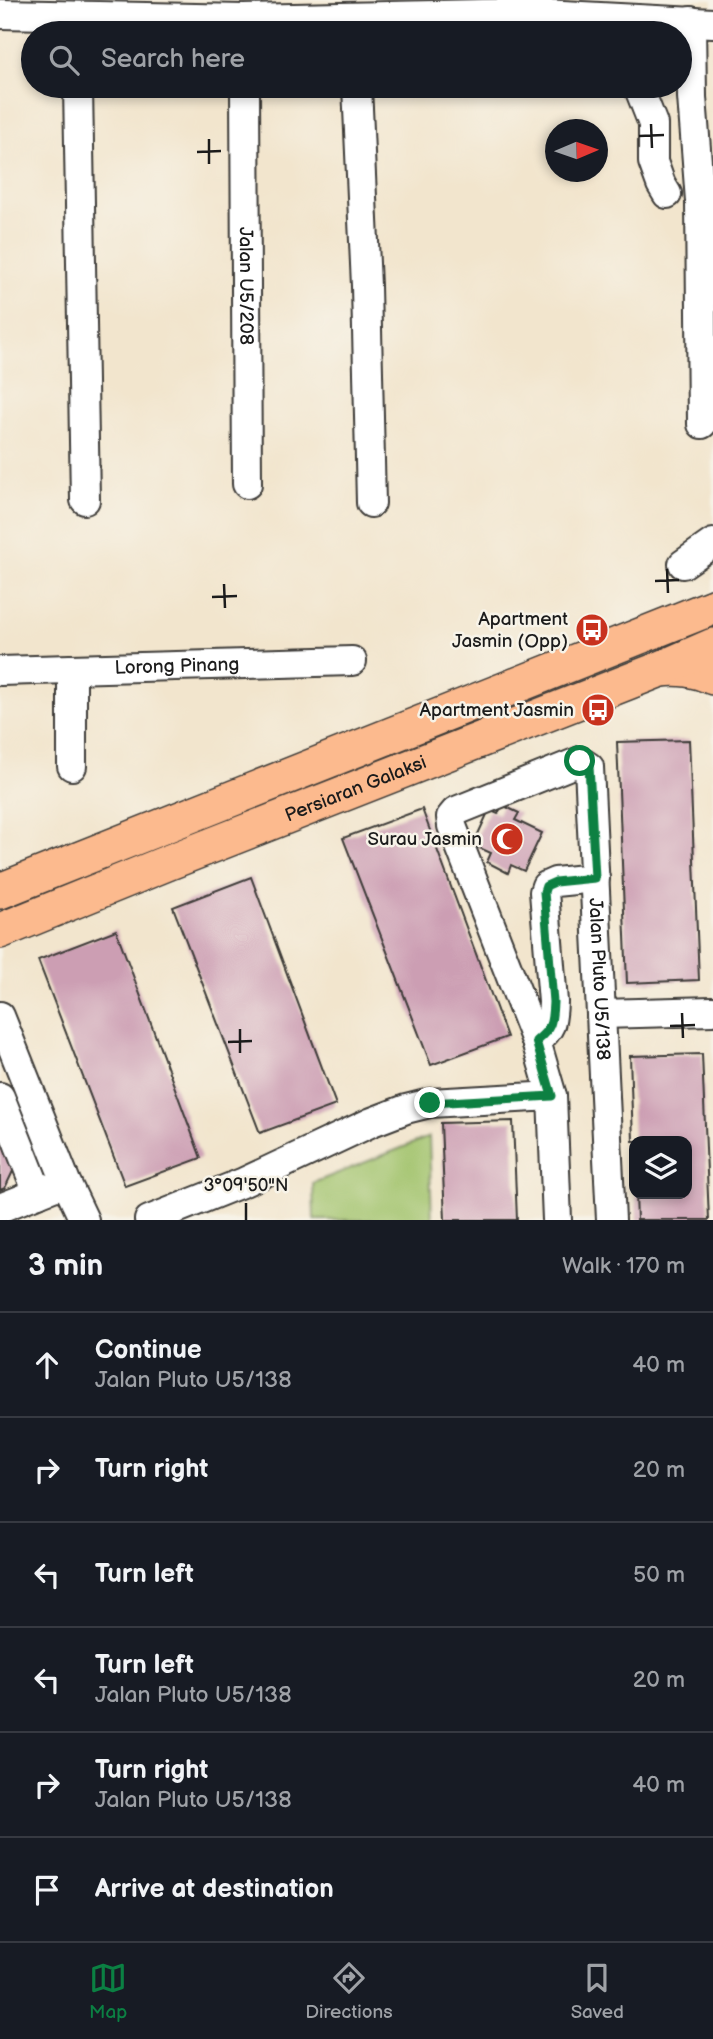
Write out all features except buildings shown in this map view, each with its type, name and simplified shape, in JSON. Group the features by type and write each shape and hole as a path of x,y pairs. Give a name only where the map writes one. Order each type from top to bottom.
{"main road":[{"name":"Persiaran Galaksi","path":"0,891 713,607"},
{"path":"652,633 670,636 713,622"},
{"name":"Persiaran Galaksi","path":"0,931 713,646"},
{"path":"657,670 679,667 713,677"}],"street":[{"path":"377,21 452,7 689,21"},
{"path":"82,21 106,8 206,21"},
{"path":"258,21 290,9 339,21"},
{"path":"0,14 54,21"},
{"path":"702,22 692,97 699,201 702,424"},
{"path":"78,98 85,500"},
{"name":"Jalan U5/208","path":"245,98 247,484"},
{"path":"358,98 371,503"},
{"path":"643,98 653,124 653,162 667,194"},
{"path":"683,564 713,543"},
{"name":"Lorong Pinang","path":"0,671 352,661"},
{"path":"72,669 72,766"},
{"name":"Jalan Pluto U5/138","path":"558,1220 552,1096 536,1041 452,827 451,817 456,811 580,761 589,766 611,1220"},
{"path":"536,1041 549,1031 552,1019 544,892 546,886 555,882 595,878"},
{"path":"601,1014 713,1011"},
{"path":"0,1016 66,1182 84,1220"},
{"path":"149,1220 244,1182 372,1122 406,1109 430,1103 552,1096"},
{"path":"1,1102 38,1193"},
{"path":"0,1208 66,1182"}],"green space":[{"path":"429,1137 432,1220 314,1220 313,1183"}],"place":[{"name":"Apartment Jasmin (Opp)","path":"592,630"},
{"name":"Apartment Jasmin","path":"598,710"},
{"name":"Surau Jasmin","path":"507,839"}],"route":[{"path":"430,1103 552,1096 536,1041 549,1031 553,1002 544,892 546,886 555,882 595,878 589,766 580,761"}]}
